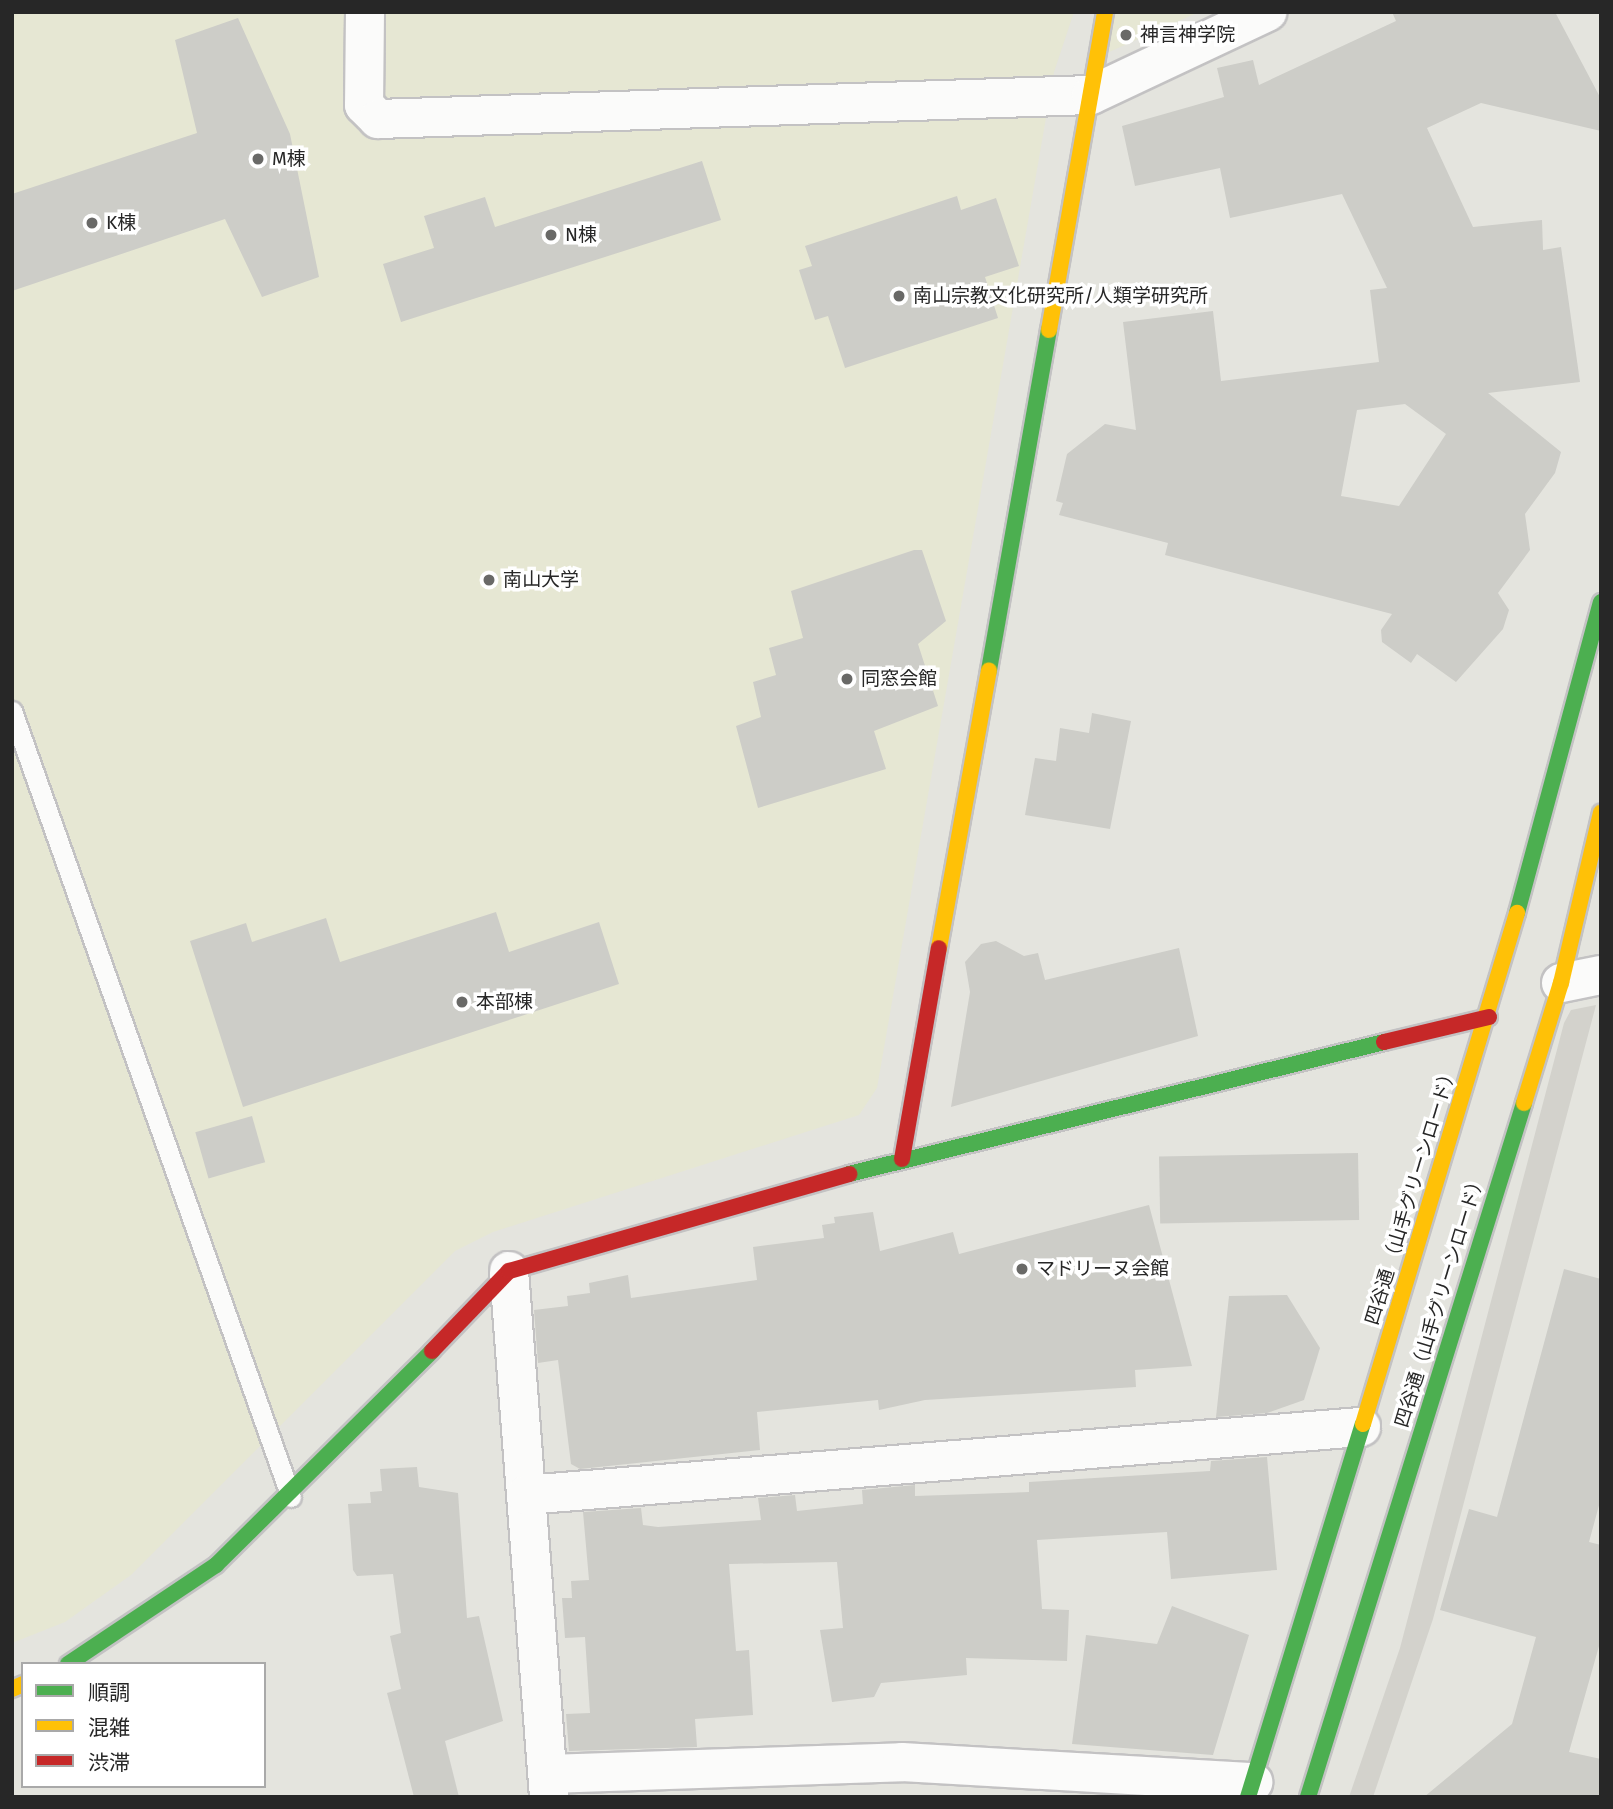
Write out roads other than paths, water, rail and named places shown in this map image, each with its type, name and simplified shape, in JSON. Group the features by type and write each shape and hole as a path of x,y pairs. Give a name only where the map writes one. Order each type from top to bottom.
{"street":[{"path":"365,12 364,105 378,120 1091,95 1267,12"},
{"path":"902,1159 1105,12"},
{"name":"四谷通 （山手グリーンロード）","path":"1251,1789 1489,1017 1601,602"},
{"name":"四谷通（山手グリーンロード）","path":"1308,1797 1561,983 1601,813"},
{"path":"1561,983 1601,975"},
{"path":"71,1662 216,1565 291,1497 509,1271 902,1159 1489,1017"},
{"path":"509,1271 549,1786 902,1762 1251,1789"},
{"path":"526,1495 1361,1427"}],"lane":[{"path":"12,711 291,1497"}],"place":[{"name":"神言神学院","path":"1126,35"},
{"name":"M棟","path":"258,159"},
{"name":"K棟","path":"92,223"},
{"name":"N棟","path":"551,235"},
{"name":"南山宗教文化研究所/人類学研究所","path":"899,296"},
{"name":"南山大学","path":"489,580"},
{"name":"同窓会館","path":"847,679"},
{"name":"本部棟","path":"462,1002"},
{"name":"マドリーヌ会館","path":"1022,1269"}]}
